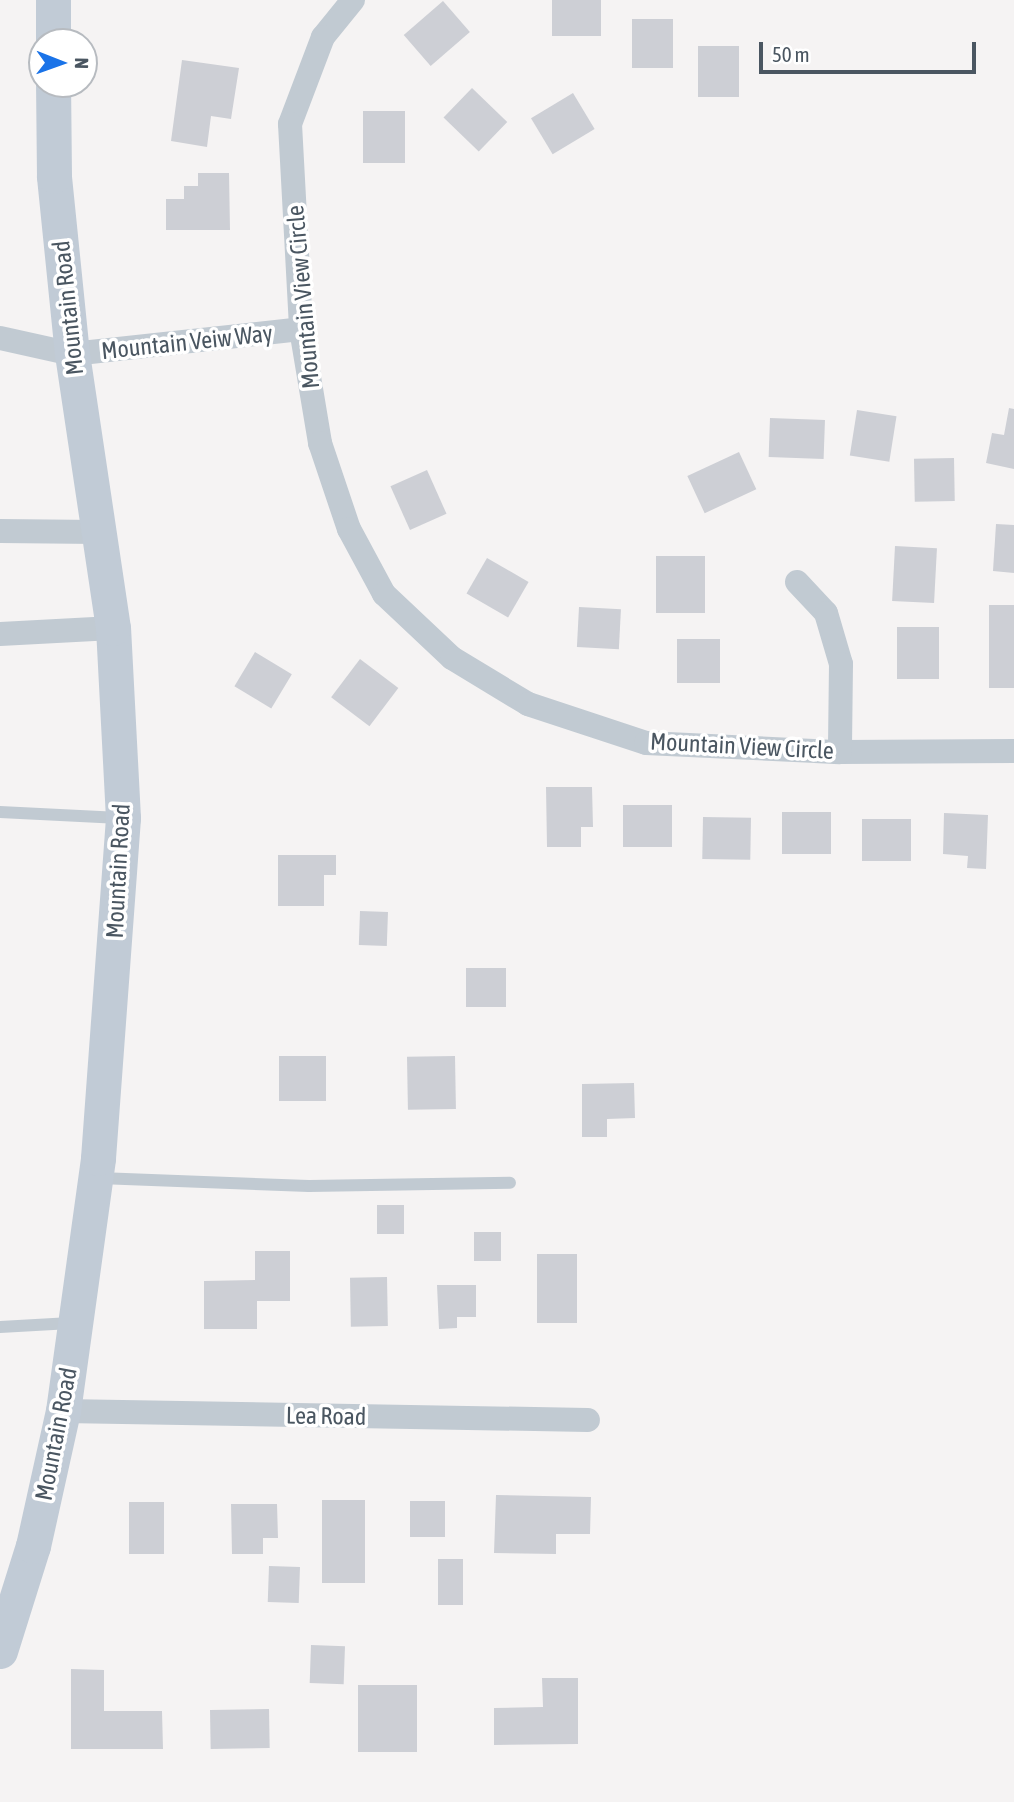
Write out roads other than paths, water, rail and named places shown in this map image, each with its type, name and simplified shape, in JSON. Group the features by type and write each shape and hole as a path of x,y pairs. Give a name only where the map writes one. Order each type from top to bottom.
{"main road":[{"path":"53,0 53,28"},
{"name":"Mountain Road","path":"0,1651 33,1546 63,1411 95,1178 123,818 113,628 72,354 54,176 53,98"}],"street":[{"name":"Mountain View Circle","path":"353,0 323,37 290,124 301,329 320,443 349,529 384,594 452,658 528,704 646,743 840,752 1014,751"},
{"name":"Mountain Veiw Way","path":"0,338 72,354 301,329"},
{"path":"0,531 98,532"},
{"path":"797,582 826,613 841,664 840,752"},
{"path":"0,634 113,628"},
{"name":"Lea Road","path":"63,1411 589,1420"}],"lane":[{"path":"0,812 123,818"},
{"path":"95,1178 309,1186 510,1183"},
{"path":"0,1327 75,1323"}]}
